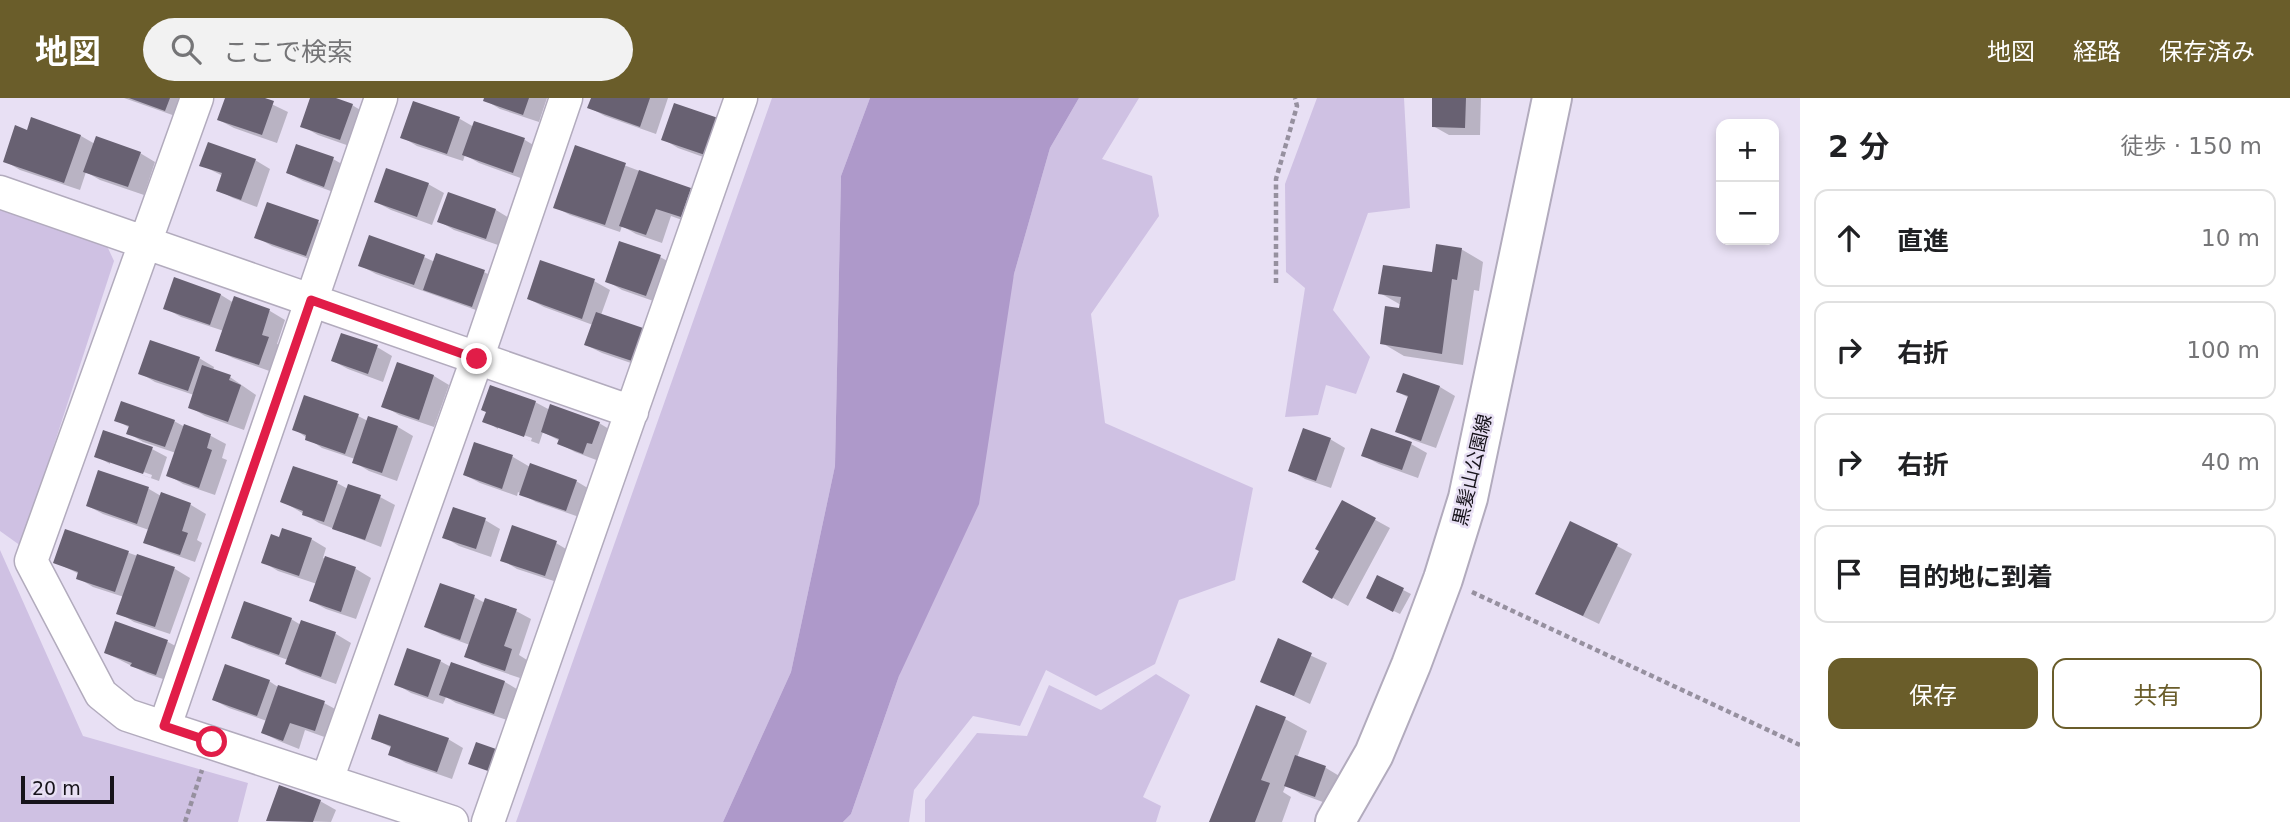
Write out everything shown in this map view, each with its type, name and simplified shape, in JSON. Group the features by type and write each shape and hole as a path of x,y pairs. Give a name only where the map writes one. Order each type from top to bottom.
{"main road":[{"name":"黒髪山公園線","path":"1335,822 1374,754 1411,665 1443,579 1468,498 1552,98"}],"street":[{"path":"197,98 31,561 101,694 127,715 452,822"},
{"path":"164,726 381,98"},
{"path":"327,780 477,359 566,98"},
{"path":"488,822 741,98"},
{"path":"0,192 632,412"}],"path":[{"path":"1276,283 1276,179 1297,106 1295,98"},
{"path":"1443,579 1800,746"},
{"path":"185,822 212,742"}],"shaded area":[{"path":"772,98 870,98 841,176 835,466 791,672 723,822 516,822"},
{"path":"870,98 1079,98 1050,148 1014,274 979,504 899,676 851,814 843,822 723,822 791,672 835,466 841,176"},
{"path":"1079,98 1139,98 1102,159 1152,176 1159,216 1091,314 1105,423 1253,488 1235,580 1179,600 1155,664 1096,696 1046,670 1020,726 973,716 914,790 909,822 843,822 851,814 899,676 1050,148"},
{"path":"1317,98 1404,98 1410,208 1368,213 1333,310 1370,357 1356,394 1326,385 1318,415 1285,417 1305,288 1286,272 1285,184"},
{"path":"0,208 107,246 114,261 21,546 0,531"},
{"path":"0,550 83,736 248,783 238,822 0,822"},
{"path":"1156,674 1190,695 1143,797 1161,806 1156,822 925,822 925,800 977,733 1027,736 1049,685 1101,710"}],"building":[{"path":"129,98 170,98 165,111"},
{"path":"225,98 265,98 274,101 262,135 217,120"},
{"path":"310,98 336,98 353,104 340,140 300,127"},
{"path":"484,98 529,98 523,115 483,101"},
{"path":"591,98 650,98 640,127 587,108"},
{"path":"1432,98 1466,98 1465,128 1432,127"},
{"path":"413,101 460,117 447,154 400,138"},
{"path":"674,103 721,119 708,156 661,140"},
{"path":"31,117 81,135 64,183 3,162 15,125 27,130"},
{"path":"474,121 525,138 513,173 462,155"},
{"path":"96,136 141,152 128,187 83,172"},
{"path":"208,142 256,159 241,200 216,191 222,173 199,166"},
{"path":"296,144 334,157 324,187 286,173"},
{"path":"575,145 626,163 605,225 553,208"},
{"path":"386,168 429,183 417,217 374,202"},
{"path":"639,170 691,188 681,217 656,209 646,235 619,226"},
{"path":"448,192 496,209 486,239 437,222"},
{"path":"267,202 319,220 306,256 254,238"},
{"path":"369,235 425,255 414,285 358,266"},
{"path":"619,241 661,255 646,296 605,282"},
{"path":"1436,244 1462,248 1457,280 1452,279 1442,354 1380,344 1385,306 1399,308 1401,297 1378,294 1383,265 1432,272"},
{"path":"436,253 485,270 472,307 423,290"},
{"path":"540,260 595,279 582,319 527,299"},
{"path":"174,277 221,294 210,325 163,309"},
{"path":"234,296 270,309 262,335 269,337 259,365 215,351"},
{"path":"596,312 646,329 635,362 584,345"},
{"path":"341,333 378,345 368,374 331,361"},
{"path":"150,340 200,357 188,391 138,374"},
{"path":"397,362 434,375 419,420 381,407"},
{"path":"202,365 231,375 229,380 241,385 228,422 188,408"},
{"path":"1403,373 1440,386 1421,441 1395,432 1408,396 1396,392"},
{"path":"490,385 536,401 524,437 482,422 486,412 481,410"},
{"path":"304,395 359,414 345,454 305,440 306,435 292,430"},
{"path":"121,401 175,420 165,447 126,434 129,426 114,421"},
{"path":"550,404 600,422 592,444 587,443 583,454 557,444 559,439 541,432"},
{"path":"368,416 398,426 382,473 352,463"},
{"path":"184,424 211,434 207,448 212,450 199,488 166,476"},
{"path":"1303,428 1331,438 1316,481 1288,471"},
{"path":"1371,428 1412,442 1402,470 1361,456"},
{"path":"103,430 153,447 143,474 94,457"},
{"path":"474,442 513,455 502,489 463,475"},
{"path":"530,463 577,480 566,511 519,495"},
{"path":"293,466 338,481 324,522 302,515 303,511 280,502"},
{"path":"98,470 149,487 137,524 86,506"},
{"path":"348,484 381,495 365,540 332,529"},
{"path":"161,492 191,503 182,531 188,533 180,555 143,543"},
{"path":"1342,500 1376,518 1332,599 1302,582 1319,551 1315,549"},
{"path":"453,507 486,518 476,549 442,538"},
{"path":"1570,521 1618,544 1583,616 1535,594"},
{"path":"512,525 557,541 545,576 500,561"},
{"path":"282,528 312,538 299,576 261,563 271,534 279,537"},
{"path":"65,529 129,551 115,592 76,579 78,572 53,563"},
{"path":"137,554 175,567 155,627 116,614"},
{"path":"325,556 356,567 341,612 309,601"},
{"path":"1377,575 1404,588 1393,612 1366,598"},
{"path":"440,583 475,595 460,640 424,627"},
{"path":"485,598 517,609 504,646 512,649 505,671 464,657"},
{"path":"244,601 292,618 279,655 231,638"},
{"path":"301,620 336,632 321,677 285,664"},
{"path":"115,621 168,640 156,675 104,653"},
{"path":"1278,638 1312,653 1294,696 1260,682"},
{"path":"407,648 441,660 428,697 394,685"},
{"path":"451,662 505,681 494,714 439,695"},
{"path":"225,664 270,680 257,716 212,700"},
{"path":"278,685 325,701 315,731 290,723 283,741 261,733"},
{"path":"1256,705 1286,717 1261,780 1270,783 1255,822 1209,822"},
{"path":"379,714 449,738 437,772 388,755 391,746 371,739"},
{"path":"476,742 496,749 488,771 468,764"},
{"path":"1295,755 1326,766 1315,797 1284,786"},
{"path":"279,785 321,800 313,822 266,821"}],"route":[{"path":"212,742 164,726 311,300 477,359"}]}
